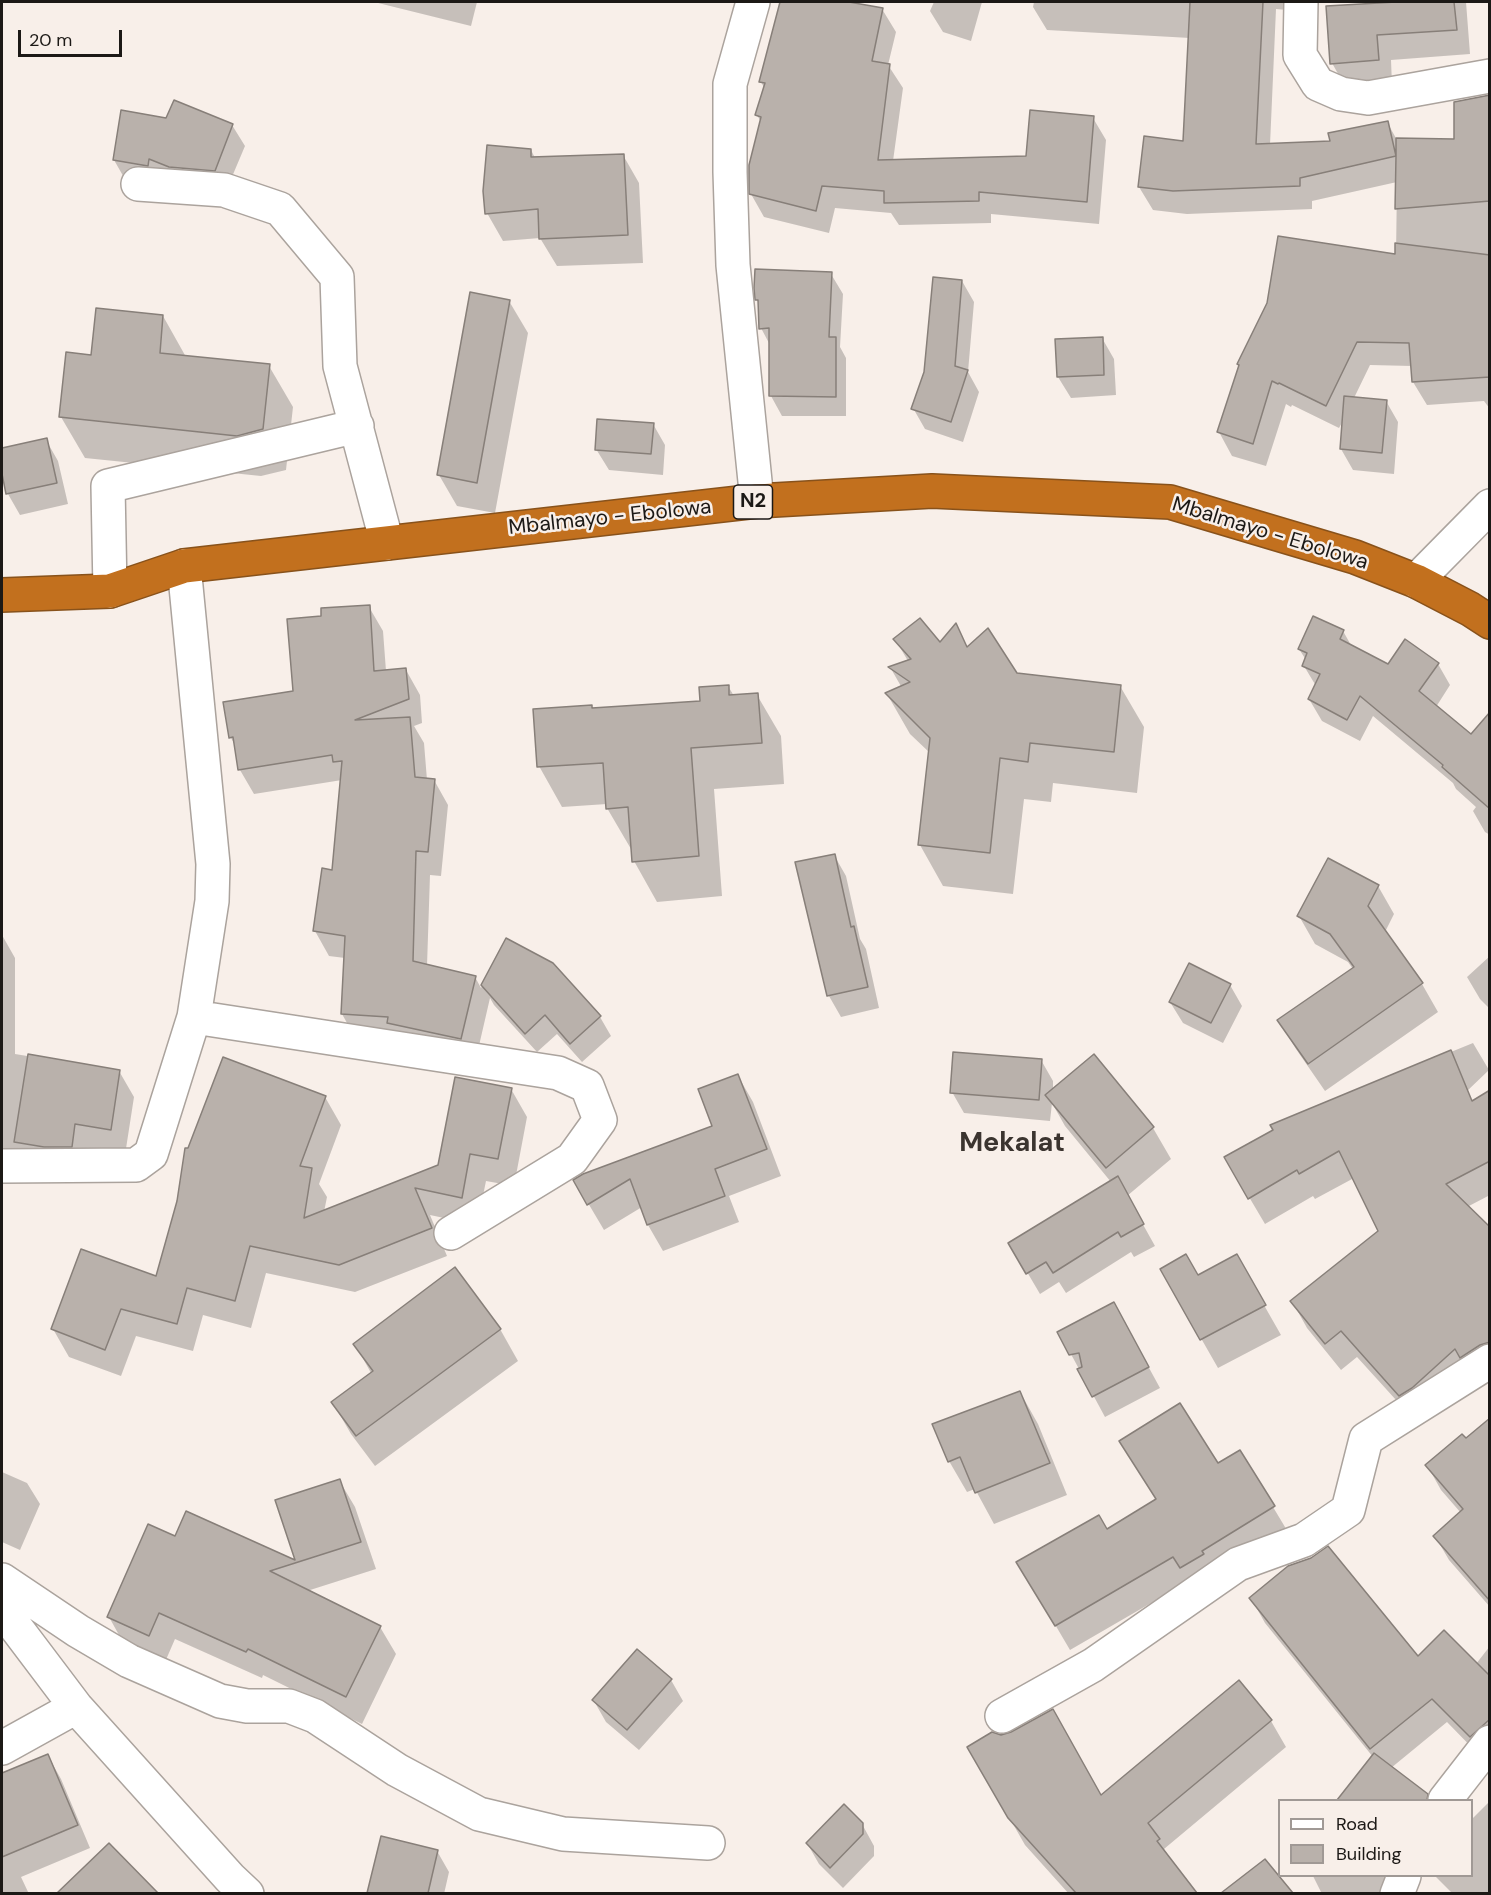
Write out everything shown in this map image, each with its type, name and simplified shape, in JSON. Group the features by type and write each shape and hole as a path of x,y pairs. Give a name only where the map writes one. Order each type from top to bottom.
{"highway":[{"name":"Mbalmayo - Ebolowa","path":"2,595 110,591 184,566 757,501 932,491 1170,502 1355,557 1416,581 1490,622"}],"street":[{"path":"753,2 730,84 730,172 733,265 757,501"},
{"path":"1301,2 1300,55 1318,84 1341,94 1368,98 1490,76"},
{"path":"138,184 224,190 280,210 337,277 340,366 387,543"},
{"path":"110,591 108,486 357,426"},
{"path":"1416,581 1490,506"},
{"path":"2,1166 136,1165 151,1154 194,1017 212,901 213,864 184,566"},
{"path":"194,1017 558,1073 587,1086 600,1120 572,1159 451,1233"},
{"path":"1002,1716 1093,1665 1238,1564 1304,1540 1348,1510 1366,1439 1490,1361"},
{"path":"2,1580 129,1661 220,1701 247,1706 289,1706 315,1716 397,1770 479,1814 563,1834 708,1843"},
{"path":"2,1609 76,1707 230,1878 248,1893"},
{"path":"2,1748 76,1707"},
{"path":"1446,1799 1490,1742"},
{"path":"1397,1893 1403,1877"}],"building":[{"path":"780,2 849,2 883,8 872,61 890,64 878,160 1026,156 1030,110 1094,116 1087,202 979,192 979,201 884,203 884,191 822,186 816,211 749,194 749,165 761,117 755,115 765,83 759,82"},
{"path":"1190,2 1263,2 1256,144 1330,141 1328,133 1388,121 1396,156 1300,178 1300,186 1173,191 1138,187 1144,136 1183,141"},
{"path":"1396,2 1454,2 1457,30 1377,35 1379,60 1330,64 1326,6"},
{"path":"1490,95 1490,201 1395,209 1396,138 1454,139 1454,102"},
{"path":"174,100 233,124 215,171 169,167 149,159 148,166 113,160 121,110 166,118"},
{"path":"487,145 531,149 531,157 624,154 628,235 539,239 538,209 485,214 483,191"},
{"path":"1278,236 1395,254 1395,243 1490,255 1490,377 1412,382 1409,343 1357,342 1326,406 1272,381 1253,444 1217,432 1239,365 1237,364 1267,303"},
{"path":"755,269 832,272 829,337 836,337 836,397 769,396 769,328 759,329 758,300 755,300 754,288"},
{"path":"933,277 962,280 955,366 968,370 951,422 911,409 924,372"},
{"path":"470,292 510,300 477,483 437,475"},
{"path":"96,308 163,315 160,353 270,364 263,429 237,436 59,417 66,352 91,355"},
{"path":"1103,337 1104,375 1057,377 1055,339"},
{"path":"1344,396 1387,400 1382,453 1340,449"},
{"path":"597,419 654,423 651,454 595,450"},
{"path":"47,438 57,483 6,494 2,474 2,448"},
{"path":"370,605 374,671 406,668 409,699 355,720 410,717 415,777 435,779 428,852 416,851 413,961 476,976 461,1039 387,1023 388,1017 341,1014 345,936 313,931 322,868 332,870 342,761 333,762 332,755 238,770 233,737 229,738 223,702 293,691 287,619 321,616 321,608"},
{"path":"1313,616 1344,630 1340,639 1388,664 1405,639 1439,663 1419,691 1471,734 1490,712 1490,809 1442,767 1443,765 1360,696 1347,720 1308,699 1320,674 1302,666 1307,653 1298,649"},
{"path":"920,618 940,642 956,623 967,647 988,628 1017,673 1121,685 1114,752 1030,743 1028,762 1000,758 990,853 918,845 930,738 885,693 910,682 888,667 911,659 893,639"},
{"path":"729,685 729,695 758,693 762,743 691,748 699,856 632,862 628,807 606,809 603,763 537,767 533,709 592,705 592,708 700,701 699,687"},
{"path":"835,854 851,927 854,926 868,987 827,996 795,862"},
{"path":"1328,858 1379,885 1368,906 1423,983 1308,1064 1277,1020 1354,967 1330,934 1297,916"},
{"path":"506,938 553,963 601,1016 570,1044 545,1015 525,1034 481,985"},
{"path":"1189,963 1231,984 1211,1023 1169,1002"},
{"path":"1451,1050 1472,1101 1490,1090 1490,1161 1446,1184 1490,1227 1490,1342 1480,1345 1460,1358 1455,1349 1412,1388 1399,1396 1341,1331 1325,1344 1290,1301 1378,1231 1339,1151 1299,1174 1297,1170 1248,1199 1224,1157 1273,1130 1270,1125"},
{"path":"953,1052 1042,1059 1039,1100 950,1093"},
{"path":"28,1054 120,1070 111,1130 75,1124 72,1147 44,1147 14,1142"},
{"path":"1094,1054 1154,1127 1106,1168 1045,1095"},
{"path":"223,1057 326,1096 300,1166 312,1168 304,1218 438,1165 455,1077 512,1088 498,1159 470,1154 462,1198 415,1188 432,1228 339,1265 250,1246 235,1301 187,1288 177,1324 121,1309 105,1350 51,1329 81,1249 156,1276 177,1201 185,1148 188,1148"},
{"path":"738,1074 767,1149 715,1169 725,1196 647,1225 630,1179 587,1205 573,1180 583,1174 712,1126 698,1089"},
{"path":"1118,1176 1144,1224 1121,1237 1118,1232 1053,1273 1046,1262 1026,1274 1008,1243"},
{"path":"1186,1254 1198,1275 1237,1254 1266,1305 1200,1340 1160,1269"},
{"path":"455,1267 501,1329 356,1436 331,1402 373,1371 353,1344"},
{"path":"1114,1302 1149,1367 1092,1397 1077,1369 1082,1367 1079,1353 1069,1355 1057,1332"},
{"path":"1020,1391 1050,1463 975,1493 960,1457 948,1462 932,1424"},
{"path":"1180,1403 1218,1463 1240,1450 1275,1506 1202,1551 1204,1554 1180,1568 1173,1557 1055,1626 1016,1562 1099,1515 1107,1529 1156,1499 1119,1441"},
{"path":"1490,1418 1490,1601 1433,1536 1463,1509 1425,1465 1462,1434 1466,1438"},
{"path":"340,1479 361,1542 270,1571 381,1626 346,1697 248,1649 246,1652 159,1613 149,1636 107,1617 148,1524 175,1536 186,1511 295,1560 275,1500"},
{"path":"1328,1546 1418,1656 1444,1630 1490,1676 1490,1719 1470,1737 1432,1699 1370,1749 1249,1598 1288,1566 1311,1558"},
{"path":"637,1649 672,1679 627,1730 592,1700"},
{"path":"1239,1680 1272,1720 1148,1823 1160,1839 1157,1841 1197,1893 1076,1893 1008,1818 967,1747 992,1732 1001,1735 1011,1732 1053,1709 1101,1795"},
{"path":"1374,1753 1428,1794 1427,1799 1338,1799"},
{"path":"48,1754 78,1825 2,1857 2,1773"},
{"path":"844,1804 863,1823 863,1834 830,1868 806,1843"},
{"path":"381,1836 438,1850 428,1893 367,1893"},
{"path":"109,1843 158,1893 57,1893"},
{"path":"1265,1859 1293,1893 1221,1893"}],"district":[{"name":"Mekalat","path":"1012,1144"}]}
